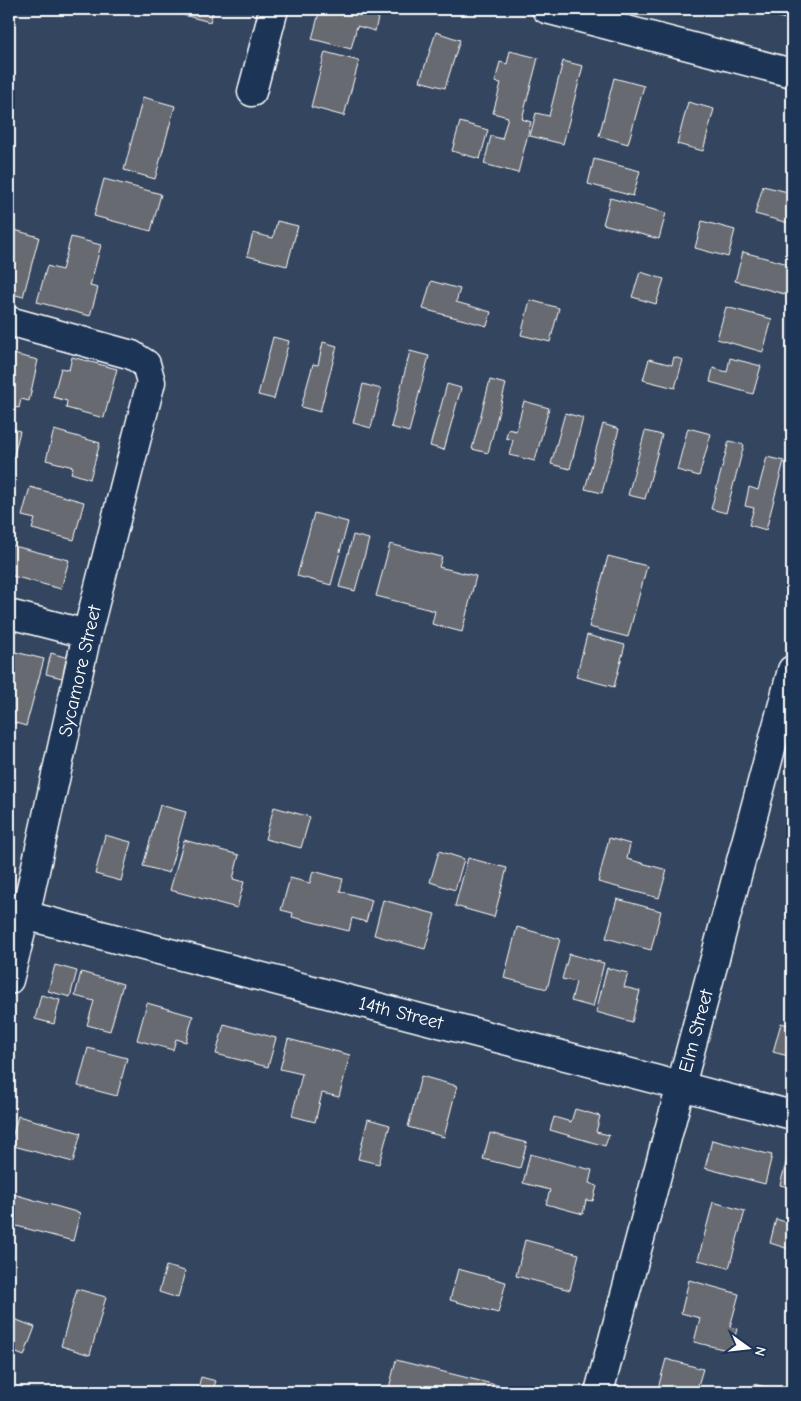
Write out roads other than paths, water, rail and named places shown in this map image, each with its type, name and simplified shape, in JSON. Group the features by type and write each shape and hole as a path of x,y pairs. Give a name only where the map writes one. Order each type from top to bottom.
{"street":[{"path":"252,92 274,9"},
{"path":"546,9 792,74"},
{"name":"Sycamore Street","path":"9,321 132,355 146,364 151,382 17,914 9,980"},
{"path":"9,614 87,634"},
{"name":"Elm Street","path":"600,1392 792,670"},
{"name":"14th Street","path":"17,914 792,1115"}]}
